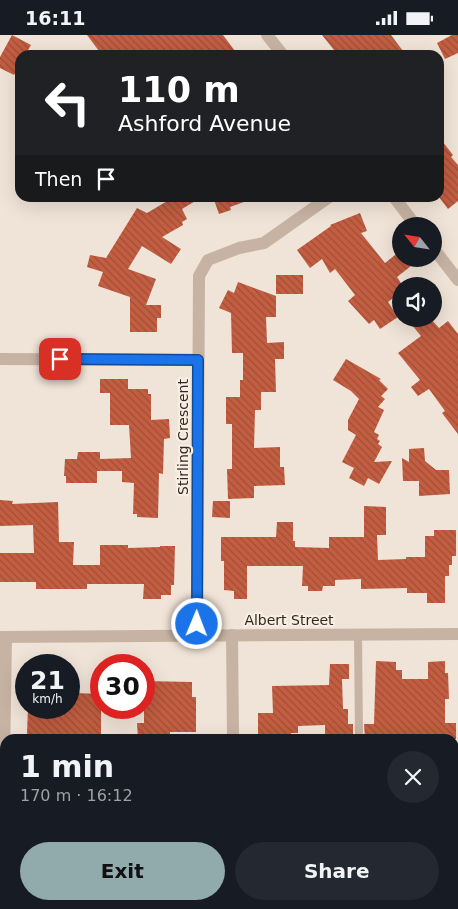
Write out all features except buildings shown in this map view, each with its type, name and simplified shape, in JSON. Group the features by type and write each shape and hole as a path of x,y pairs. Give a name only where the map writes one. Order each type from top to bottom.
{"street":[{"path":"267,35 279,50"},
{"name":"Stirling Crescent","path":"197,635 199,276 208,260 239,248 264,243 322,202"},
{"path":"398,202 409,217"},
{"path":"442,259 458,280"},
{"path":"0,359 198,360"},
{"name":"Albert Street","path":"3,637 458,634"},
{"path":"232,635 233,734"},
{"path":"3,637 3,734"}],"lane":[{"path":"358,635 359,734"}],"route":[{"path":"60,359 198,360 197,624"}]}
